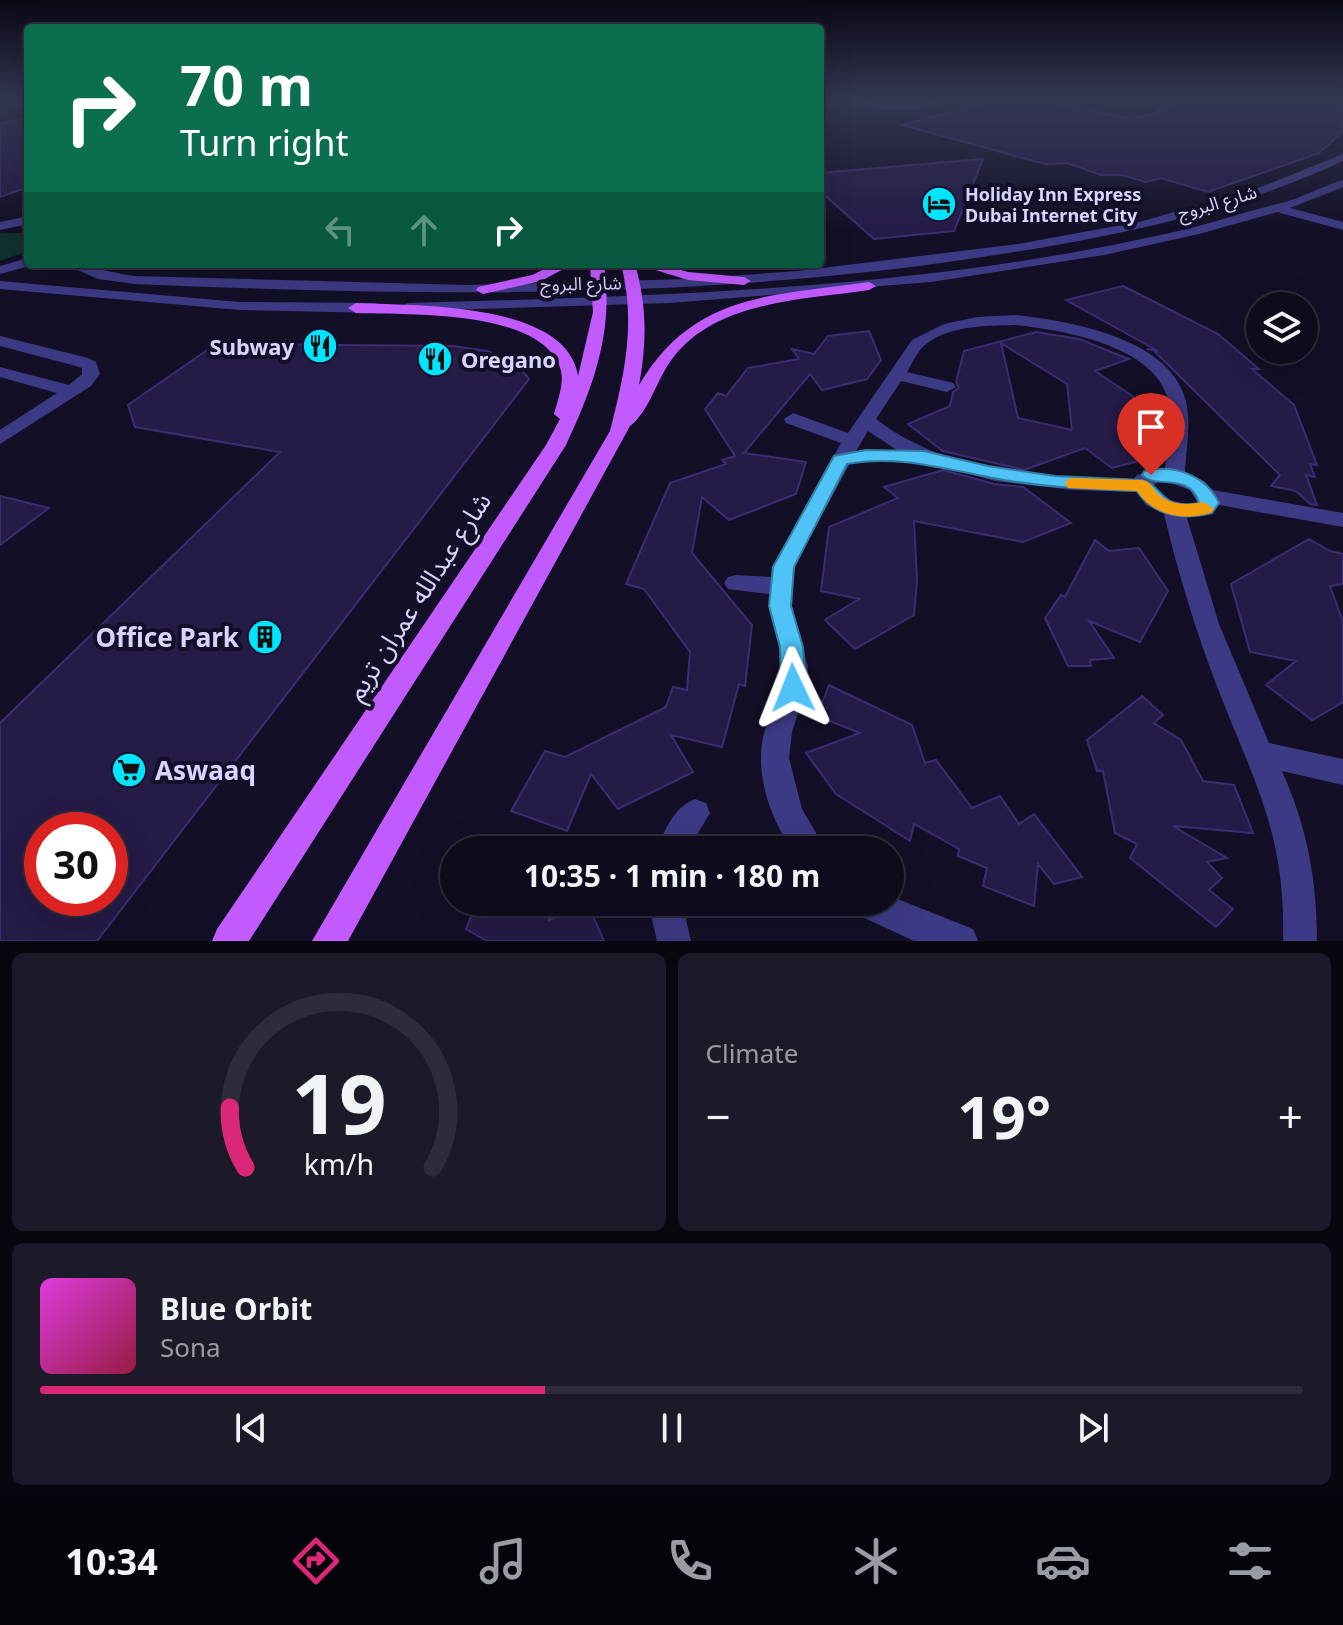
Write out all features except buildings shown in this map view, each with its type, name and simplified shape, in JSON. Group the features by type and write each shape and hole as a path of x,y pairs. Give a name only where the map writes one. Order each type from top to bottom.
{"main road":[{"path":"483,290 536,278 557,268"},
{"name":"شارع عبدالله عمران تريم","path":"229,941 556,445 584,390 596,358 602,295 598,268"},
{"path":"619,431 639,352 637,294 629,268"},
{"path":"658,268 688,276 744,281"},
{"path":"329,941 619,431 667,355 697,327 751,306 869,286"},
{"path":"356,308 473,316 510,323 539,335 556,347 567,363 571,380 556,445"}],"street":[{"name":"شارع البروج","path":"637,294 921,263 1108,231 1257,192 1343,157"},
{"name":"شارع البروج","path":"0,285 198,304 356,308 602,295 869,286 1077,256 1187,232 1343,183"},
{"path":"1274,207 1343,226"},
{"path":"0,226 24,223"},
{"path":"0,270 24,263"},
{"name":"شارع البروج","path":"82,268 103,276 134,280 602,295"},
{"path":"796,836 779,786 775,758 778,732 793,688 795,667 780,606 783,567 846,450 918,343 959,323 1021,320 1089,334 1148,363 1172,388 1177,401 1175,475"},
{"path":"0,341 90,366 91,374 85,382 0,438"},
{"path":"0,372 71,391"},
{"path":"897,375 947,387"},
{"path":"793,419 846,450 866,455 924,457"},
{"path":"865,419 879,434 899,447 924,457 981,470 1055,482 1142,486 1152,499 1174,510 1187,512 1206,508 1208,496"},
{"path":"1142,486 1151,475 1175,475 1196,484 1208,496 1343,520"},
{"path":"1174,510 1202,612 1282,801 1296,849 1302,900 1300,941"},
{"path":"736,583 780,586"},
{"path":"1260,754 1343,772"},
{"path":"679,836 695,813"},
{"path":"668,916 674,940"},
{"path":"893,916 961,941"}],"green space":[{"path":"0,233 24,233 24,252 0,261"}],"slow traffic":[{"path":"1074,483 1142,486 1152,499 1174,510 1187,512 1204,509"}],"place":[{"name":"Holiday Inn Express Dubai Internet City","path":"939,204"},
{"name":"Subway","path":"320,346"},
{"name":"Oregano","path":"435,359"},
{"name":"Office Park","path":"265,637"},
{"name":"Aswaaq","path":"129,770"}],"route":[{"path":"793,688 795,667 792,647 780,606 783,567 840,459 893,454 924,457 967,468 1055,482 1142,486 1152,499 1174,510 1197,511 1206,508 1209,503 1204,490 1186,479 1175,475 1151,475"}]}
